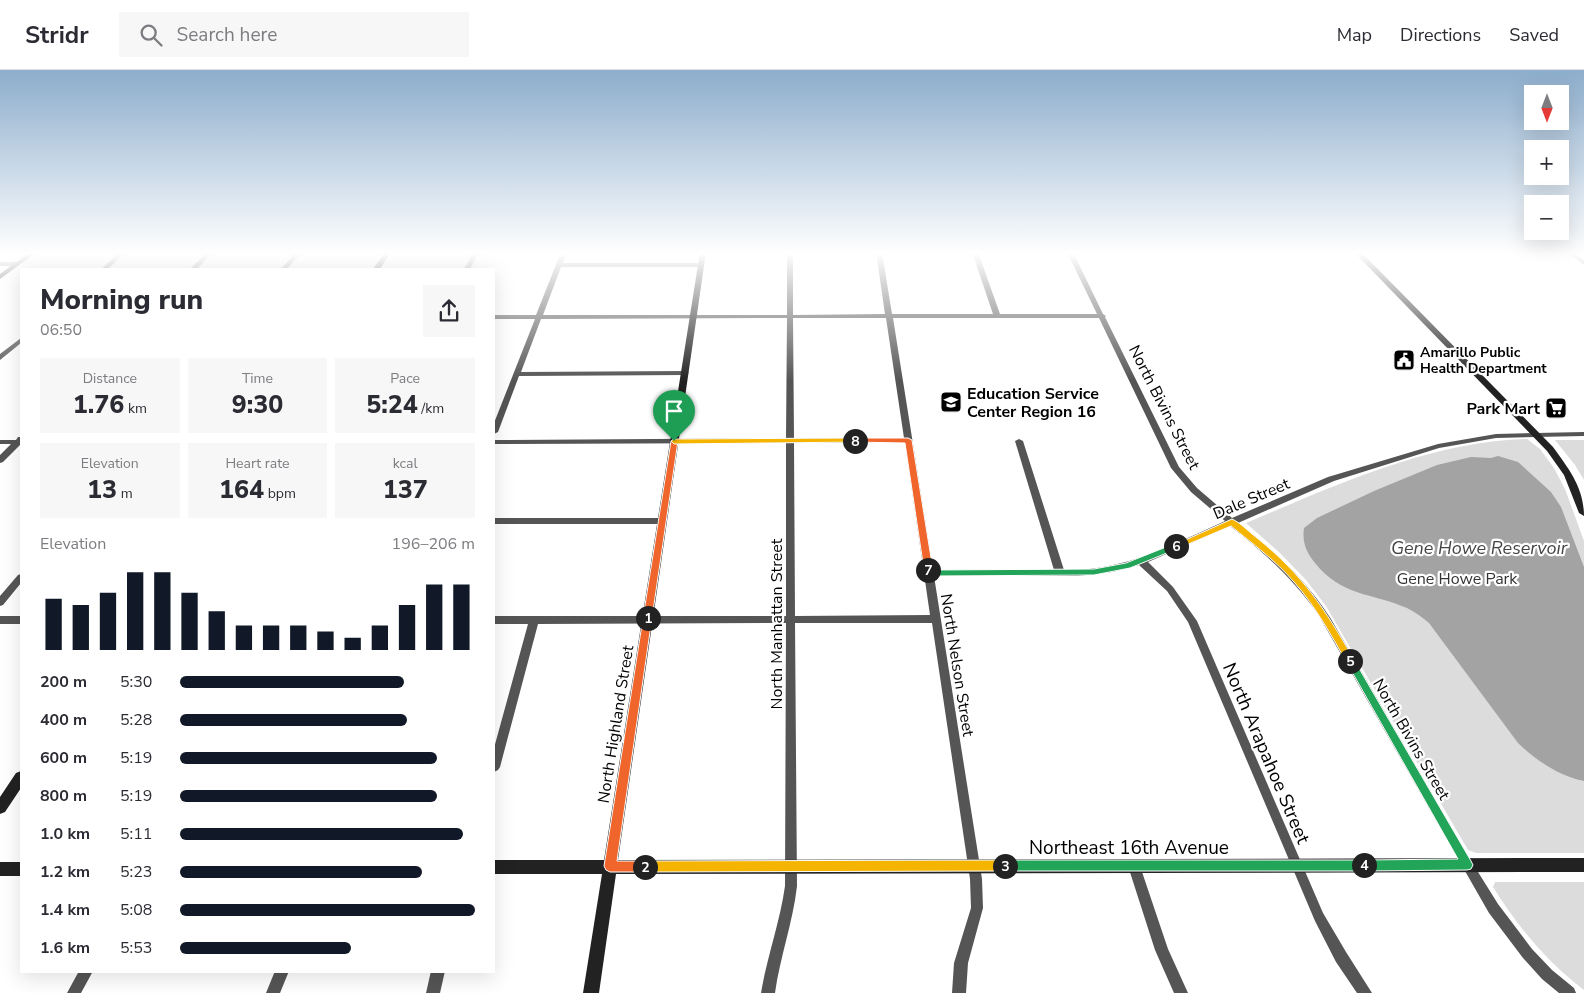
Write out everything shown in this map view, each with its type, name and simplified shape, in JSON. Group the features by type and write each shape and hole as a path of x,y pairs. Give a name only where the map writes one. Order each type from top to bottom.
{"street":[{"path":"495,429 547,295"},
{"name":"North Highland Street","path":"591,993 697,295"},
{"name":"North Manhattan Street","path":"768,993 771,970 789,905 791,867 790,295"},
{"name":"North Nelson Street","path":"886,295 974,866 977,908 960,963 959,993"},
{"path":"990,295 998,316"},
{"name":"North Bivins Street","path":"1092,295 1175,468 1197,494 1285,566 1317,605 1491,906 1523,951 1542,971 1569,993"},
{"path":"1399,295 1556,456 1568,474 1584,513"},
{"path":"495,317 1102,316"},
{"path":"0,358 20,341"},
{"path":"516,374 685,373"},
{"name":"Dale Street","path":"929,573 1060,573 1112,569 1141,561 1347,473 1438,446 1496,436 1584,434"},
{"path":"495,442 908,440"},
{"path":"0,442 20,441"},
{"path":"0,460 20,441"},
{"path":"1019,441 1060,573"},
{"path":"495,521 662,521"},
{"name":"North Arapahoe Street","path":"1141,561 1170,589 1192,621 1319,917 1341,957 1365,993"},
{"path":"0,602 20,578"},
{"path":"495,620 936,618"},
{"path":"495,763 534,619"},
{"path":"0,620 20,620"},
{"path":"0,808 20,779"},
{"name":"Northeast 16th Avenue","path":"495,867 1584,865"},
{"path":"1134,866 1162,950 1181,993"},
{"path":"0,869 20,869"},
{"path":"74,993 85,973"},
{"path":"274,993 281,973"},
{"path":"432,993 437,973"}],"green space":[{"name":"Gene Howe Park","path":"1527,439 1540,449 1554,468 1565,489 1584,541 1584,853 1476,853 1468,850 1326,606 1306,580 1280,553 1246,523 1348,481 1419,457 1491,442"},
{"path":"1555,440 1584,440 1584,480 1575,465"},
{"path":"1495,882 1584,882 1584,990 1557,967 1523,930 1493,887"}],"water":[{"name":"Gene Howe Reservoir","path":"1498,456 1518,462 1551,492 1561,507 1584,567 1584,781 1549,767 1518,743 1429,623 1407,608 1346,588 1335,582 1315,563 1309,555 1304,542 1304,528 1317,518 1374,491 1437,465 1471,457 1491,458"}],"place":[{"name":"Amarillo Public Health Department","path":"1404,360"},
{"name":"Education Service Center Region 16","path":"951,402"},
{"name":"Park Mart","path":"1556,408"}],"route":[{"path":"908,440 929,573 1060,573 1094,572 1112,569 1141,561 1232,522 1285,566 1317,605 1467,865 610,866 674,441 908,440"}]}
